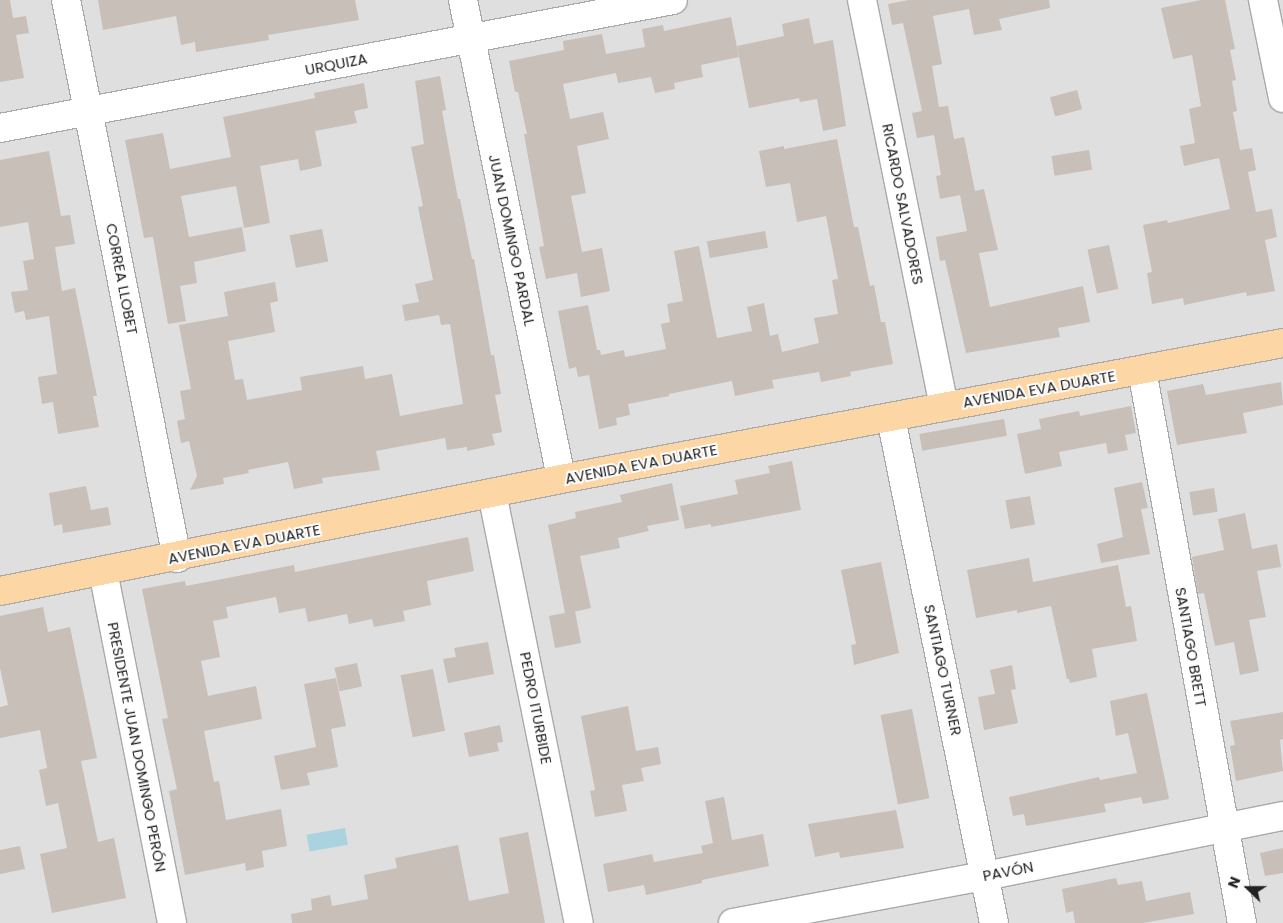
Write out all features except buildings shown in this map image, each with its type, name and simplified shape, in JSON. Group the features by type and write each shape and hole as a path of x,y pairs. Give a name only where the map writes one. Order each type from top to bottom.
{"main road":[{"name":"AVENIDA EVA DUARTE","path":"0,591 177,558 560,479 1283,343"}],"street":[{"name":"CORREA LLOBET","path":"66,0 177,558"},
{"name":"JUAN DOMINGO PARDAL","path":"463,0 560,479"},
{"name":"URQUIZA","path":"0,128 673,0"},
{"name":"RICARDO SALVADORES","path":"862,0 944,407"},
{"path":"1263,0 1283,98"},
{"name":"SANTIAGO BRETT","path":"1142,370 1223,827 1242,923"},
{"name":"SANTIAGO TURNER","path":"891,418 994,923"},
{"name":"PEDRO ITURBIDE","path":"492,493 579,923"},
{"name":"PRESIDENTE JUAN DOMINGO PERÓN","path":"103,571 172,923"},
{"name":"PAVÓN","path":"733,923 791,918 985,876 1283,816"}],"shaded area":[{"path":"0,0 1283,0 1283,923 0,923"}],"water":[{"path":"345,828 348,845 310,852 307,835"}]}
